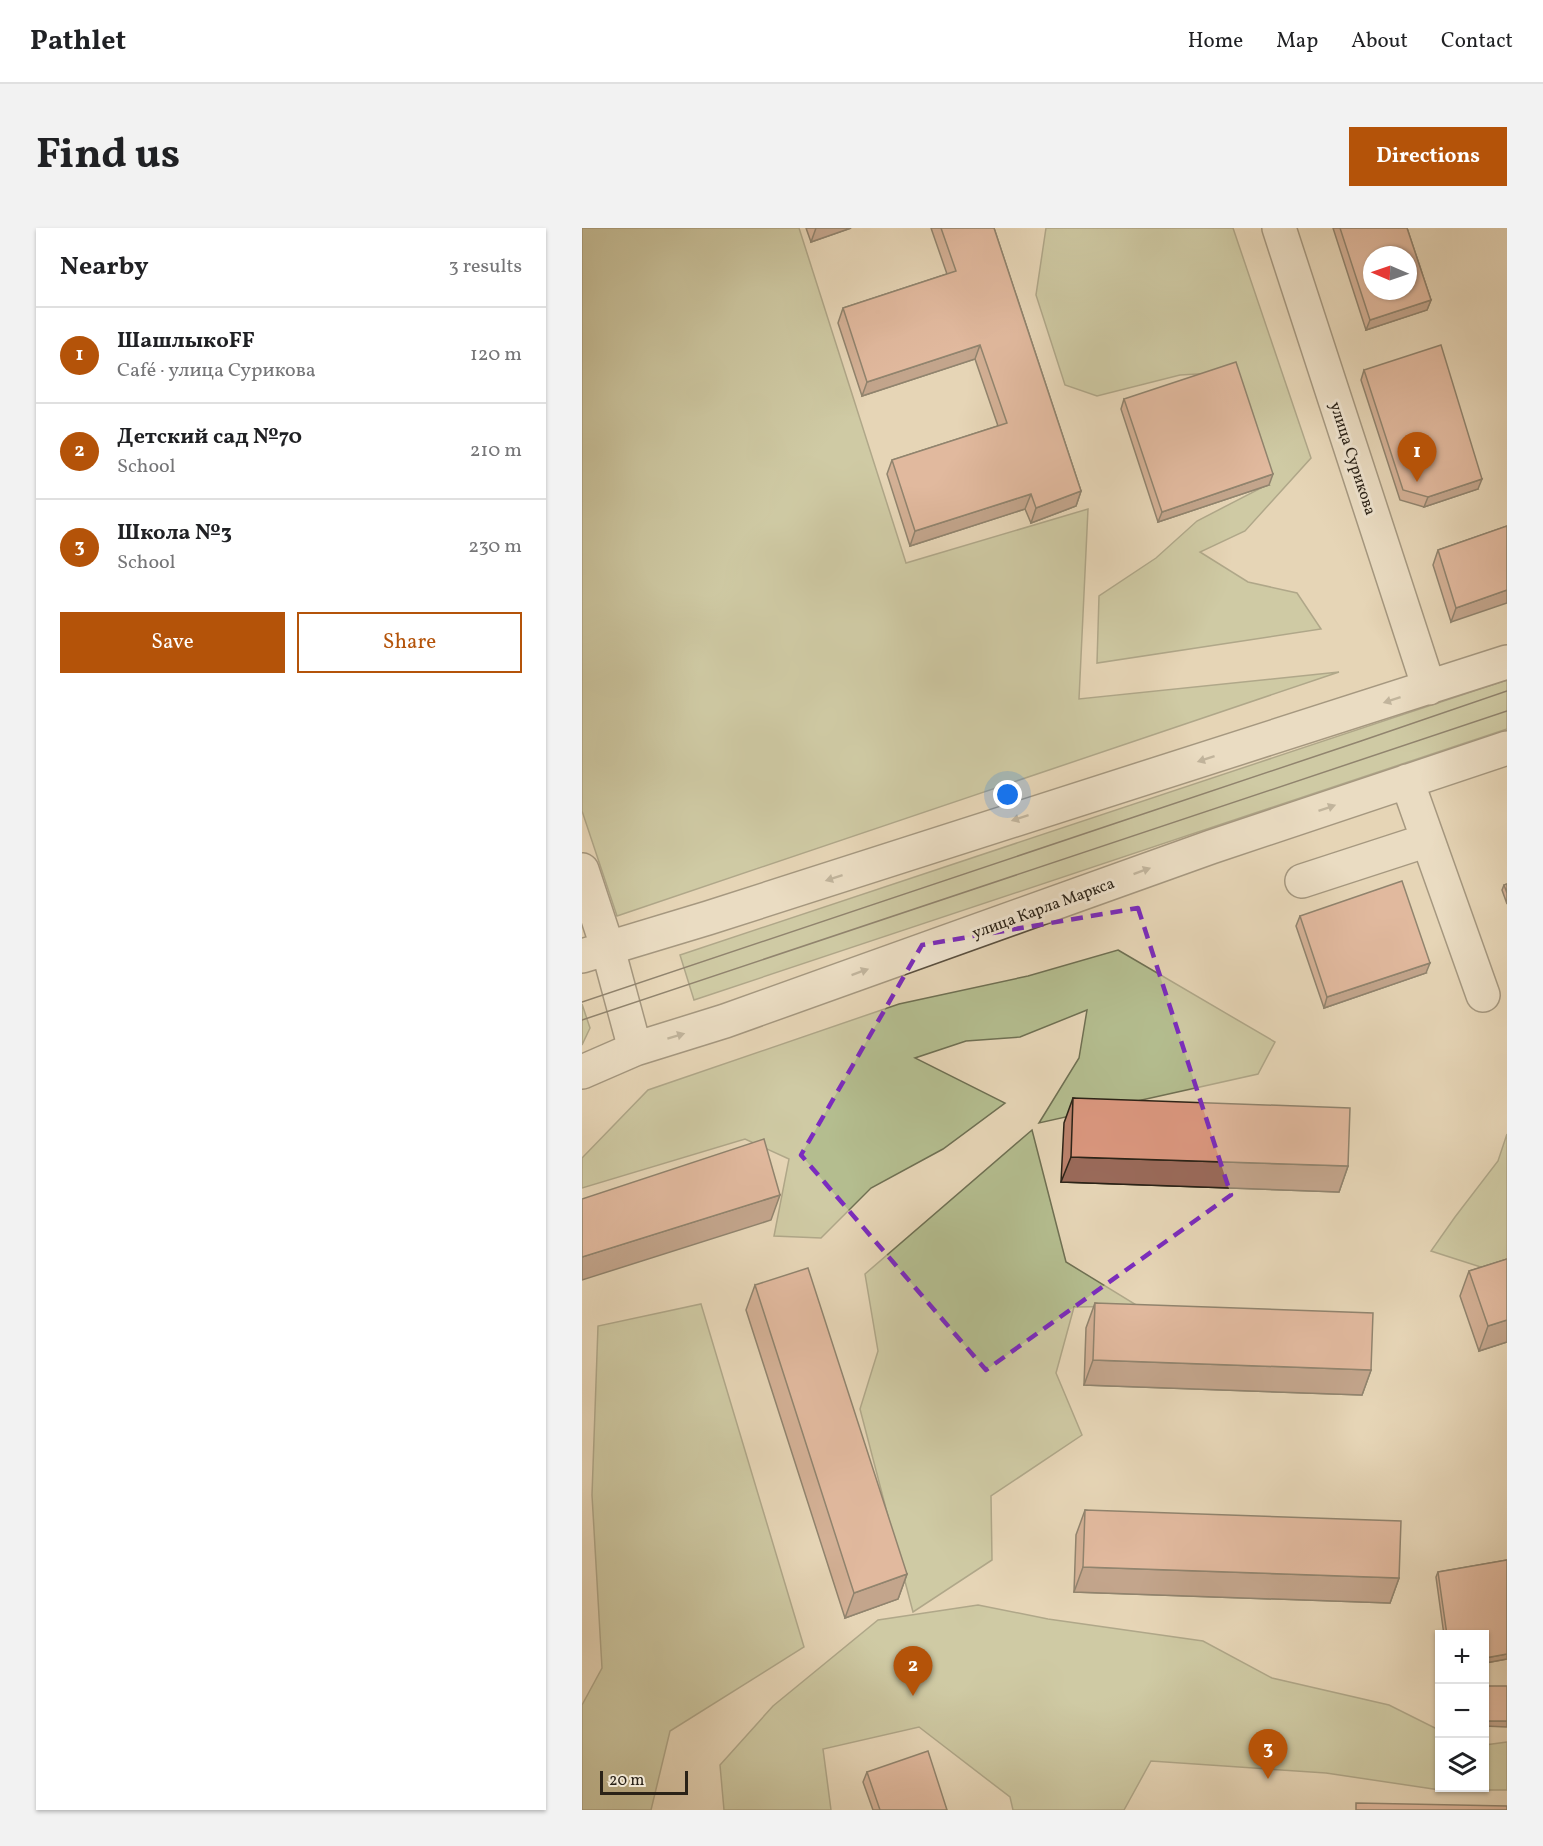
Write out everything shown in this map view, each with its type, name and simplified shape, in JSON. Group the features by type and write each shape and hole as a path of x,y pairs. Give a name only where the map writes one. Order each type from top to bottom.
{"street":[{"name":"улица Сурикова","path":"1279,228 1429,688"},
{"path":"595,953 1507,662"},
{"name":"улица Карла Маркса","path":"582,1072 635,1049 725,1021 1211,846 1507,748"},
{"path":"1407,781 1483,995"},
{"path":"1302,881 1428,840"},
{"path":"582,870 595,953 635,1049"}],"highlighted area":[{"path":"1138,908 1231,1195 986,1370 801,1155 922,945"}],"green space":[{"path":"582,228 799,228 906,563 1088,509 1079,699 1339,672 617,916 582,811"},
{"path":"1046,228 1233,228 1311,458 1245,531 1200,552 1248,582 1297,593 1321,629 1097,663 1099,596 1156,558 1197,521 1269,484 1232,372 1180,375 1097,396 1065,385 1036,295"},
{"path":"1507,680 1507,729 694,1000 680,955"},
{"path":"1118,950 1275,1042 1258,1074 1039,1123 1079,1058 1087,1010 1020,1037 966,1041 915,1058 1005,1103 943,1149 871,1188 821,1238 774,1236 789,1159 745,1139 582,1188 582,1158 648,1090 899,1004 1028,976"},
{"path":"582,1004 590,1028 582,1045"},
{"path":"1032,1130 1066,1262 1138,1306 1074,1307 1056,1373 1082,1435 991,1496 992,1560 913,1612 860,1409 878,1351 865,1274"},
{"path":"1507,1134 1507,1265 1493,1271 1431,1251 1498,1161"},
{"path":"701,1304 804,1647 670,1731 651,1810 582,1810 582,1705 602,1668 592,1495 598,1326"},
{"path":"978,1605 1048,1619 1203,1641 1272,1678 1389,1705 1435,1728 1435,1789 1326,1773 1151,1761 1124,1810 1013,1810 1010,1797 919,1727 823,1749 831,1810 724,1810 720,1765 773,1706 878,1620"},
{"path":"1507,1742 1507,1790 1489,1790 1489,1744"}],"building":[{"path":"941,228 994,228 1081,491 1036,508 1031,494 915,531 892,460 1007,423 980,345 867,382 843,308 956,271"},
{"path":"1340,228 1407,228 1413,246 1363,246 1363,299"},
{"path":"1417,258 1431,300 1370,320 1363,300 1417,300"},
{"path":"1441,345 1482,479 1428,497 1403,490 1364,370"},
{"path":"1236,362 1273,474 1162,512 1124,399"},
{"path":"1507,526 1507,590 1456,608 1438,550"},
{"path":"1402,881 1430,963 1327,997 1300,916"},
{"path":"1073,1098 1350,1108 1348,1166 1071,1157"},
{"path":"764,1139 780,1195 582,1257 582,1199"},
{"path":"1507,1259 1507,1320 1488,1326 1469,1271"},
{"path":"808,1268 907,1574 854,1593 755,1285"},
{"path":"1095,1303 1373,1313 1371,1370 1093,1360"},
{"path":"1085,1510 1401,1521 1399,1578 1083,1567"},
{"path":"1507,1560 1507,1654 1489,1657 1489,1630 1446,1630 1438,1572"},
{"path":"1489,1686 1507,1686 1507,1721 1489,1721"},
{"path":"928,1751 947,1810 880,1810 867,1772"},
{"path":"1356,1803 1507,1806 1507,1810 1356,1810"}],"tram line":[{"path":"582,1002 1507,691"},
{"path":"582,1020 1507,711"}],"place":[{"name":"ШашлыкoFF","path":"1417,482"},
{"name":"Детский сад №70","path":"913,1696"},
{"name":"Школа №3","path":"1268,1779"}]}
